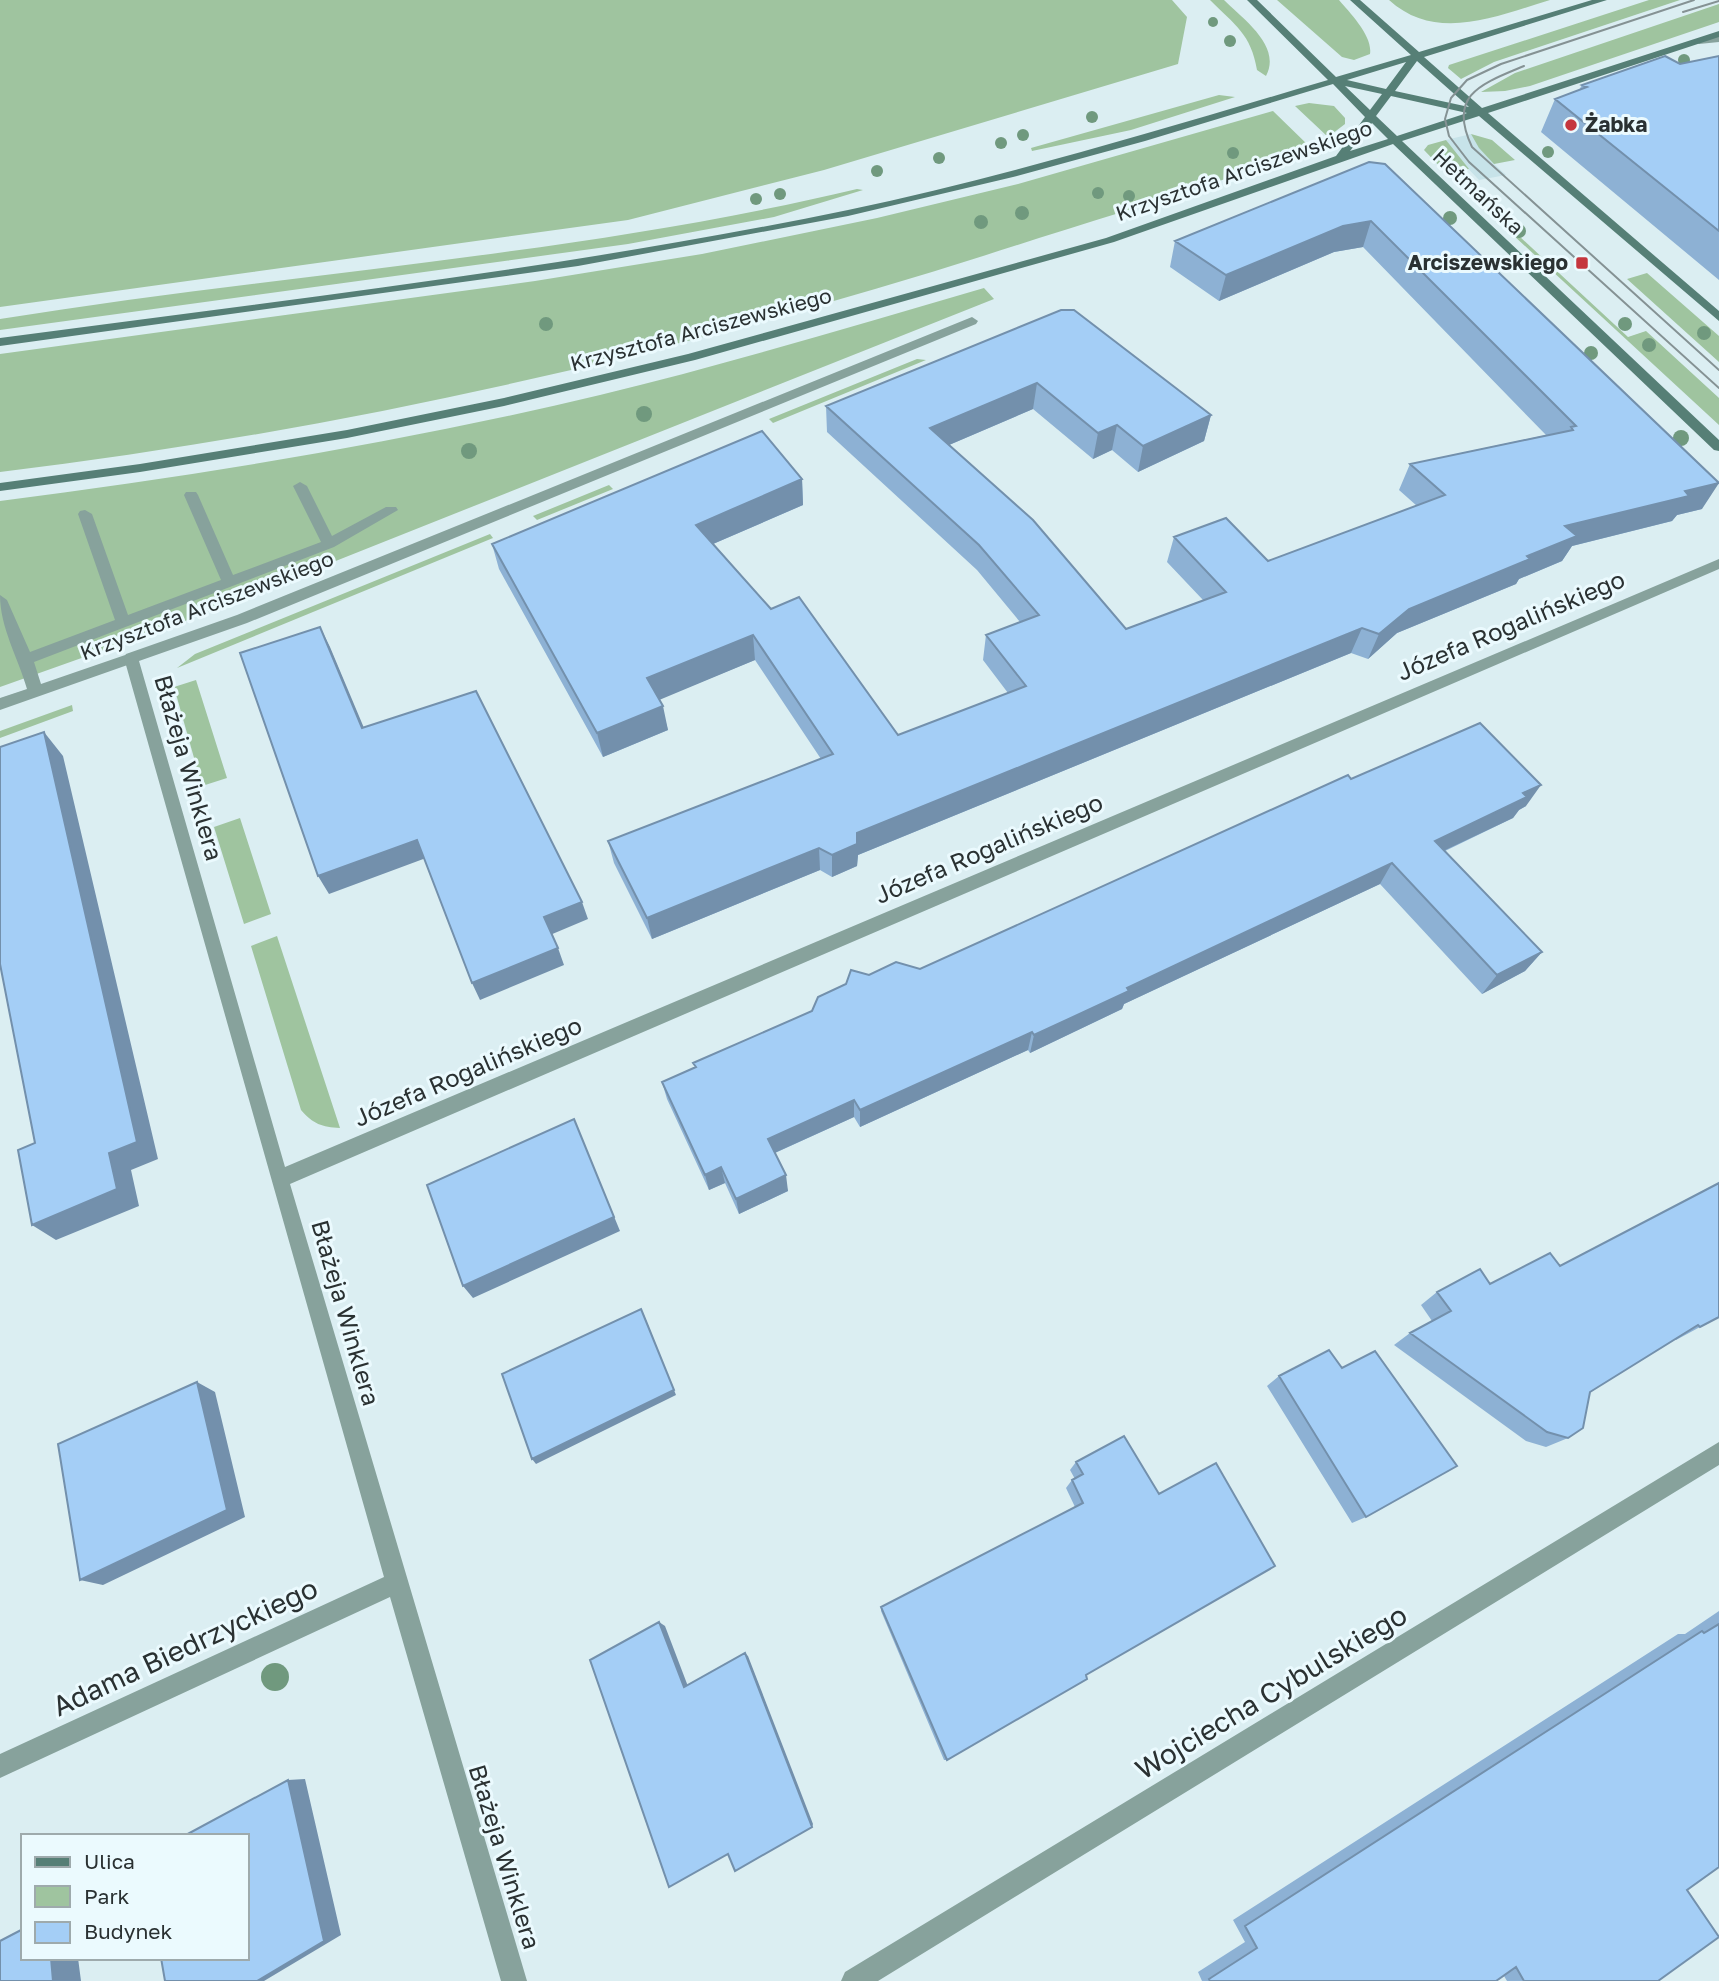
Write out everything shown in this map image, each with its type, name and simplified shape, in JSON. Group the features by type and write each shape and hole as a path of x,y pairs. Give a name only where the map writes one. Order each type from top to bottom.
{"main road":[{"name":"Hetmańska","path":"1252,0 1395,140 1719,447"},
{"path":"1355,0 1481,113 1719,317"},
{"path":"0,342 536,269 779,228 883,206 1049,165 1602,0"},
{"name":"Krzysztofa Arciszewskiego","path":"0,487 140,468 347,434 504,402 654,367 1110,240 1340,158 1699,41"},
{"path":"1340,158 1416,56"},
{"path":"1334,80 1481,113"}],"street":[{"path":"1699,41 1719,37"},
{"name":"Krzysztofa Arciszewskiego","path":"0,704 255,614 972,321"},
{"path":"300,486 329,544"},
{"path":"191,495 229,582"},
{"path":"26,659 329,544 391,510"},
{"path":"85,514 123,622"},
{"name":"Józefa Rogalińskiego","path":"279,1179 1719,564"},
{"path":"0,600 26,659 36,692"},
{"name":"Błażeja Winklera","path":"131,658 279,1179 514,1981"},
{"name":"Wojciecha Cybulskiego","path":"854,1981 1719,1453"},
{"name":"Adama Biedrzyckiego","path":"0,1766 396,1583"}],"shaded area":[{"path":"1471,134 1506,175 1479,180 1455,155 1446,140"}],"green space":[{"path":"0,0 1172,0 1187,17 1178,64 824,170 628,220 0,307"},
{"path":"1210,0 1224,0 1258,34 1269,54 1270,65 1266,76 1257,70 1251,47 1241,31"},
{"path":"1277,0 1339,0 1364,32 1370,54 1354,60 1342,57"},
{"path":"1389,0 1550,0 1488,18 1447,23 1407,13"},
{"path":"1649,0 1680,0 1494,62 1461,79 1448,68 1449,65"},
{"path":"1719,4 1719,22 1530,86 1481,92 1515,73"},
{"path":"1219,95 1235,97 1131,130 1032,151 1031,148"},
{"path":"1309,103 1334,106 1345,118 1345,124 1328,137 1295,106"},
{"path":"1273,111 1310,147 1175,196 783,315 655,349 395,408 264,433 0,472 0,354 535,281 702,254 877,218 1018,184"},
{"path":"1471,134 1492,140 1515,160 1494,164 1479,148"},
{"path":"1446,140 1469,169 1446,173 1424,150 1428,145"},
{"path":"1464,185 1628,337 1646,331 1719,398 1719,425 1460,186"},
{"path":"863,190 774,217 628,244 0,330 0,319 645,231"},
{"path":"1647,273 1719,336 1719,362 1627,279"},
{"path":"984,288 994,299 180,623 0,687 0,501 302,456 526,412 696,370"},
{"path":"917,359 926,360 773,423 769,419"},
{"path":"609,485 613,489 537,520 533,516"},
{"path":"490,534 493,538 177,668 195,654"},
{"path":"196,680 227,778 202,786 174,687"},
{"path":"72,705 73,711 0,738 0,731"},
{"path":"240,818 271,914 244,924 214,827"},
{"path":"277,936 340,1128 318,1124 301,1110 251,946"}],"building":[{"path":"1665,56 1680,64 1719,56 1719,231 1555,99 1587,87 1582,85"},
{"path":"1369,162 1385,164 1719,483 1685,491 1689,496 1565,526 1577,536 1527,556 1530,559 1409,609 1379,634 1362,628 857,833 857,844 832,855 819,848 647,918 608,841 833,754 753,635 647,678 663,706 597,733 492,544 762,431 802,479 696,525 771,609 799,597 898,735 1026,686 986,635 1039,615 979,545 826,406 1061,310 1074,310 1211,415 1143,446 1117,425 1098,433 1037,383 930,428 1033,520 1126,629 1226,592 1174,537 1226,518 1268,561 1445,495 1410,464 1573,430 1571,427 1576,426 1371,221 1343,226 1226,275 1175,241"},
{"path":"320,627 362,728 476,691 582,902 544,917 558,948 472,983 417,840 318,876 240,653"},
{"path":"1480,723 1541,785 1523,793 1527,797 1435,841 1542,952 1497,975 1392,863 1034,1035 1032,1032 860,1110 854,1100 768,1139 786,1175 736,1199 721,1167 705,1175 662,1082 696,1067 693,1063 812,1011 818,997 846,984 851,970 869,975 896,962 920,969 1348,775 1351,779"},
{"path":"44,732 137,1142 109,1153 117,1189 32,1225 18,1150 35,1143 0,964 0,747"},
{"path":"574,1119 614,1217 463,1286 427,1185"},
{"path":"1719,1183 1719,1317 1700,1327 1698,1325 1590,1392 1583,1428 1568,1438 1547,1432 1410,1333 1451,1311 1437,1292 1480,1269 1490,1284 1550,1253 1560,1266"},
{"path":"641,1309 674,1390 532,1459 502,1374"},
{"path":"1329,1350 1342,1368 1375,1351 1457,1466 1366,1517 1279,1376"},
{"path":"197,1382 227,1510 80,1580 58,1444"},
{"path":"1124,1436 1159,1494 1216,1463 1275,1566 1086,1675 1087,1679 947,1760 881,1607 1083,1503 1072,1480 1083,1474 1076,1462"},
{"path":"659,1622 684,1687 745,1653 812,1827 735,1871 728,1854 669,1887 590,1660"},
{"path":"1719,1624 1719,1867 1687,1890 1719,1937 1658,1981 1524,1981 1516,1967 1496,1981 1210,1981 1209,1979 1257,1948 1245,1926 1702,1631 1704,1633"},
{"path":"288,1780 324,1941 257,1981 165,1981 161,1960 248,1960 248,1834 188,1834"},
{"path":"21,1930 21,1960 51,1960 53,1981 0,1981 0,1941"}],"tram line":[{"path":"1694,0 1501,64 1467,80 1451,98 1445,119 1449,136 1469,162 1719,388"},
{"path":"1683,12 1719,1"},
{"path":"1524,66 1482,86 1466,103 1465,129 1472,147 1719,370"}],"place":[{"name":"Żabka","path":"1571,125"},
{"name":"Arciszewskiego","path":"1582,263"}]}
